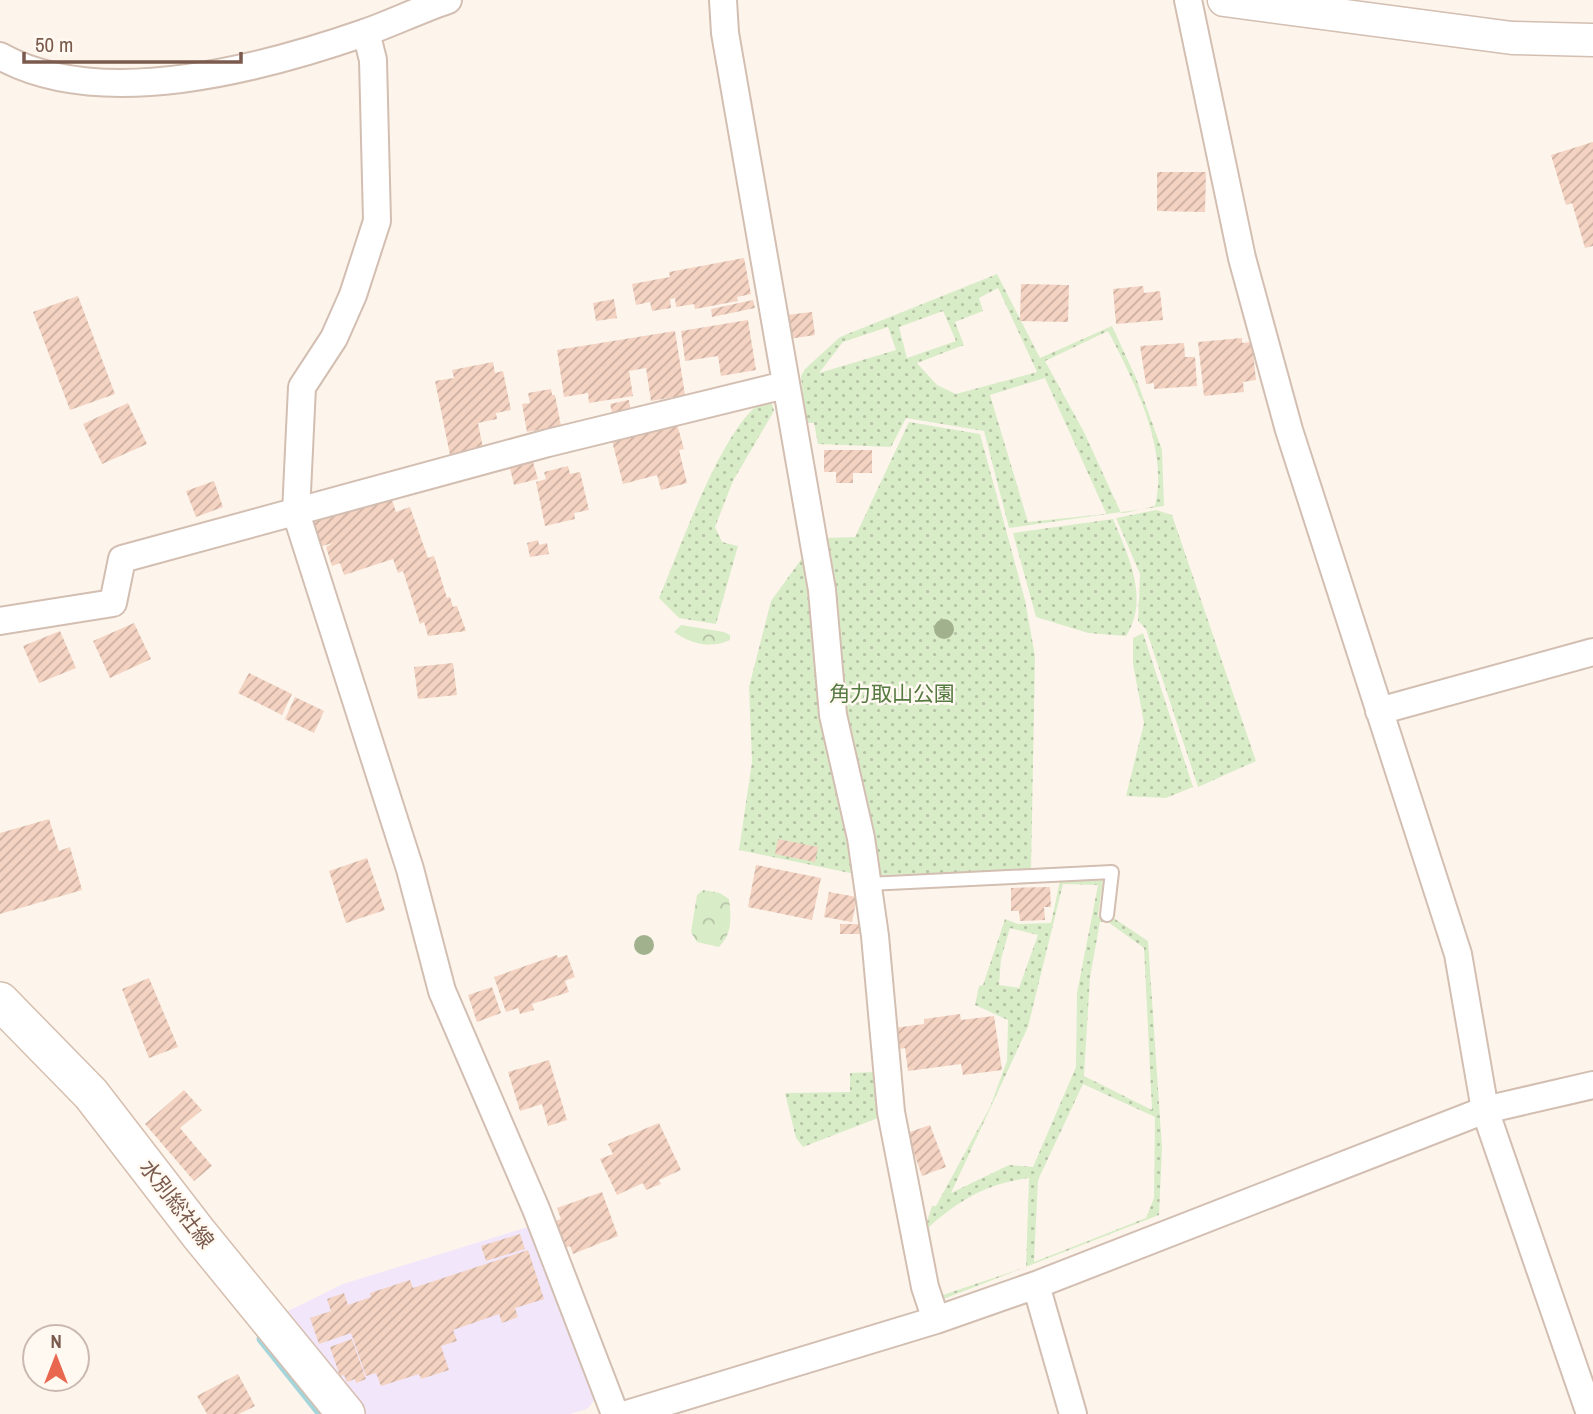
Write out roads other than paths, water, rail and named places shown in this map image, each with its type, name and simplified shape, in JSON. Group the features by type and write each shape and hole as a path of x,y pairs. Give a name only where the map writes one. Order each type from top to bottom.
{"main road":[{"name":"水別総社線","path":"0,1001 91,1094 199,1234 346,1414"}],"street":[{"path":"0,56 22,68 99,85 207,74 299,54 366,32 402,6 448,0"},
{"path":"723,0 725,33 822,590 833,715 861,838 868,884 891,1112 925,1287 936,1320"},
{"path":"1188,0 1242,258 1289,430 1458,954 1485,1110 1590,1414"},
{"path":"1224,0 1512,38 1593,40"},
{"path":"366,32 373,60 377,221 353,295 334,338 302,387 296,513 410,869 442,991 536,1209 615,1414"},
{"path":"0,621 113,603 122,559 548,443 785,385"},
{"path":"1380,711 1593,652"},
{"path":"627,1414 936,1320 1036,1285 1485,1110 1593,1085"},
{"path":"1036,1285 1073,1414"}],"lane":[{"path":"868,884 1112,872 1107,915"}],"waterway":[{"path":"261,1339 321,1414"}],"park label":[{"name":"角力取山公園","path":"892,693"}]}
